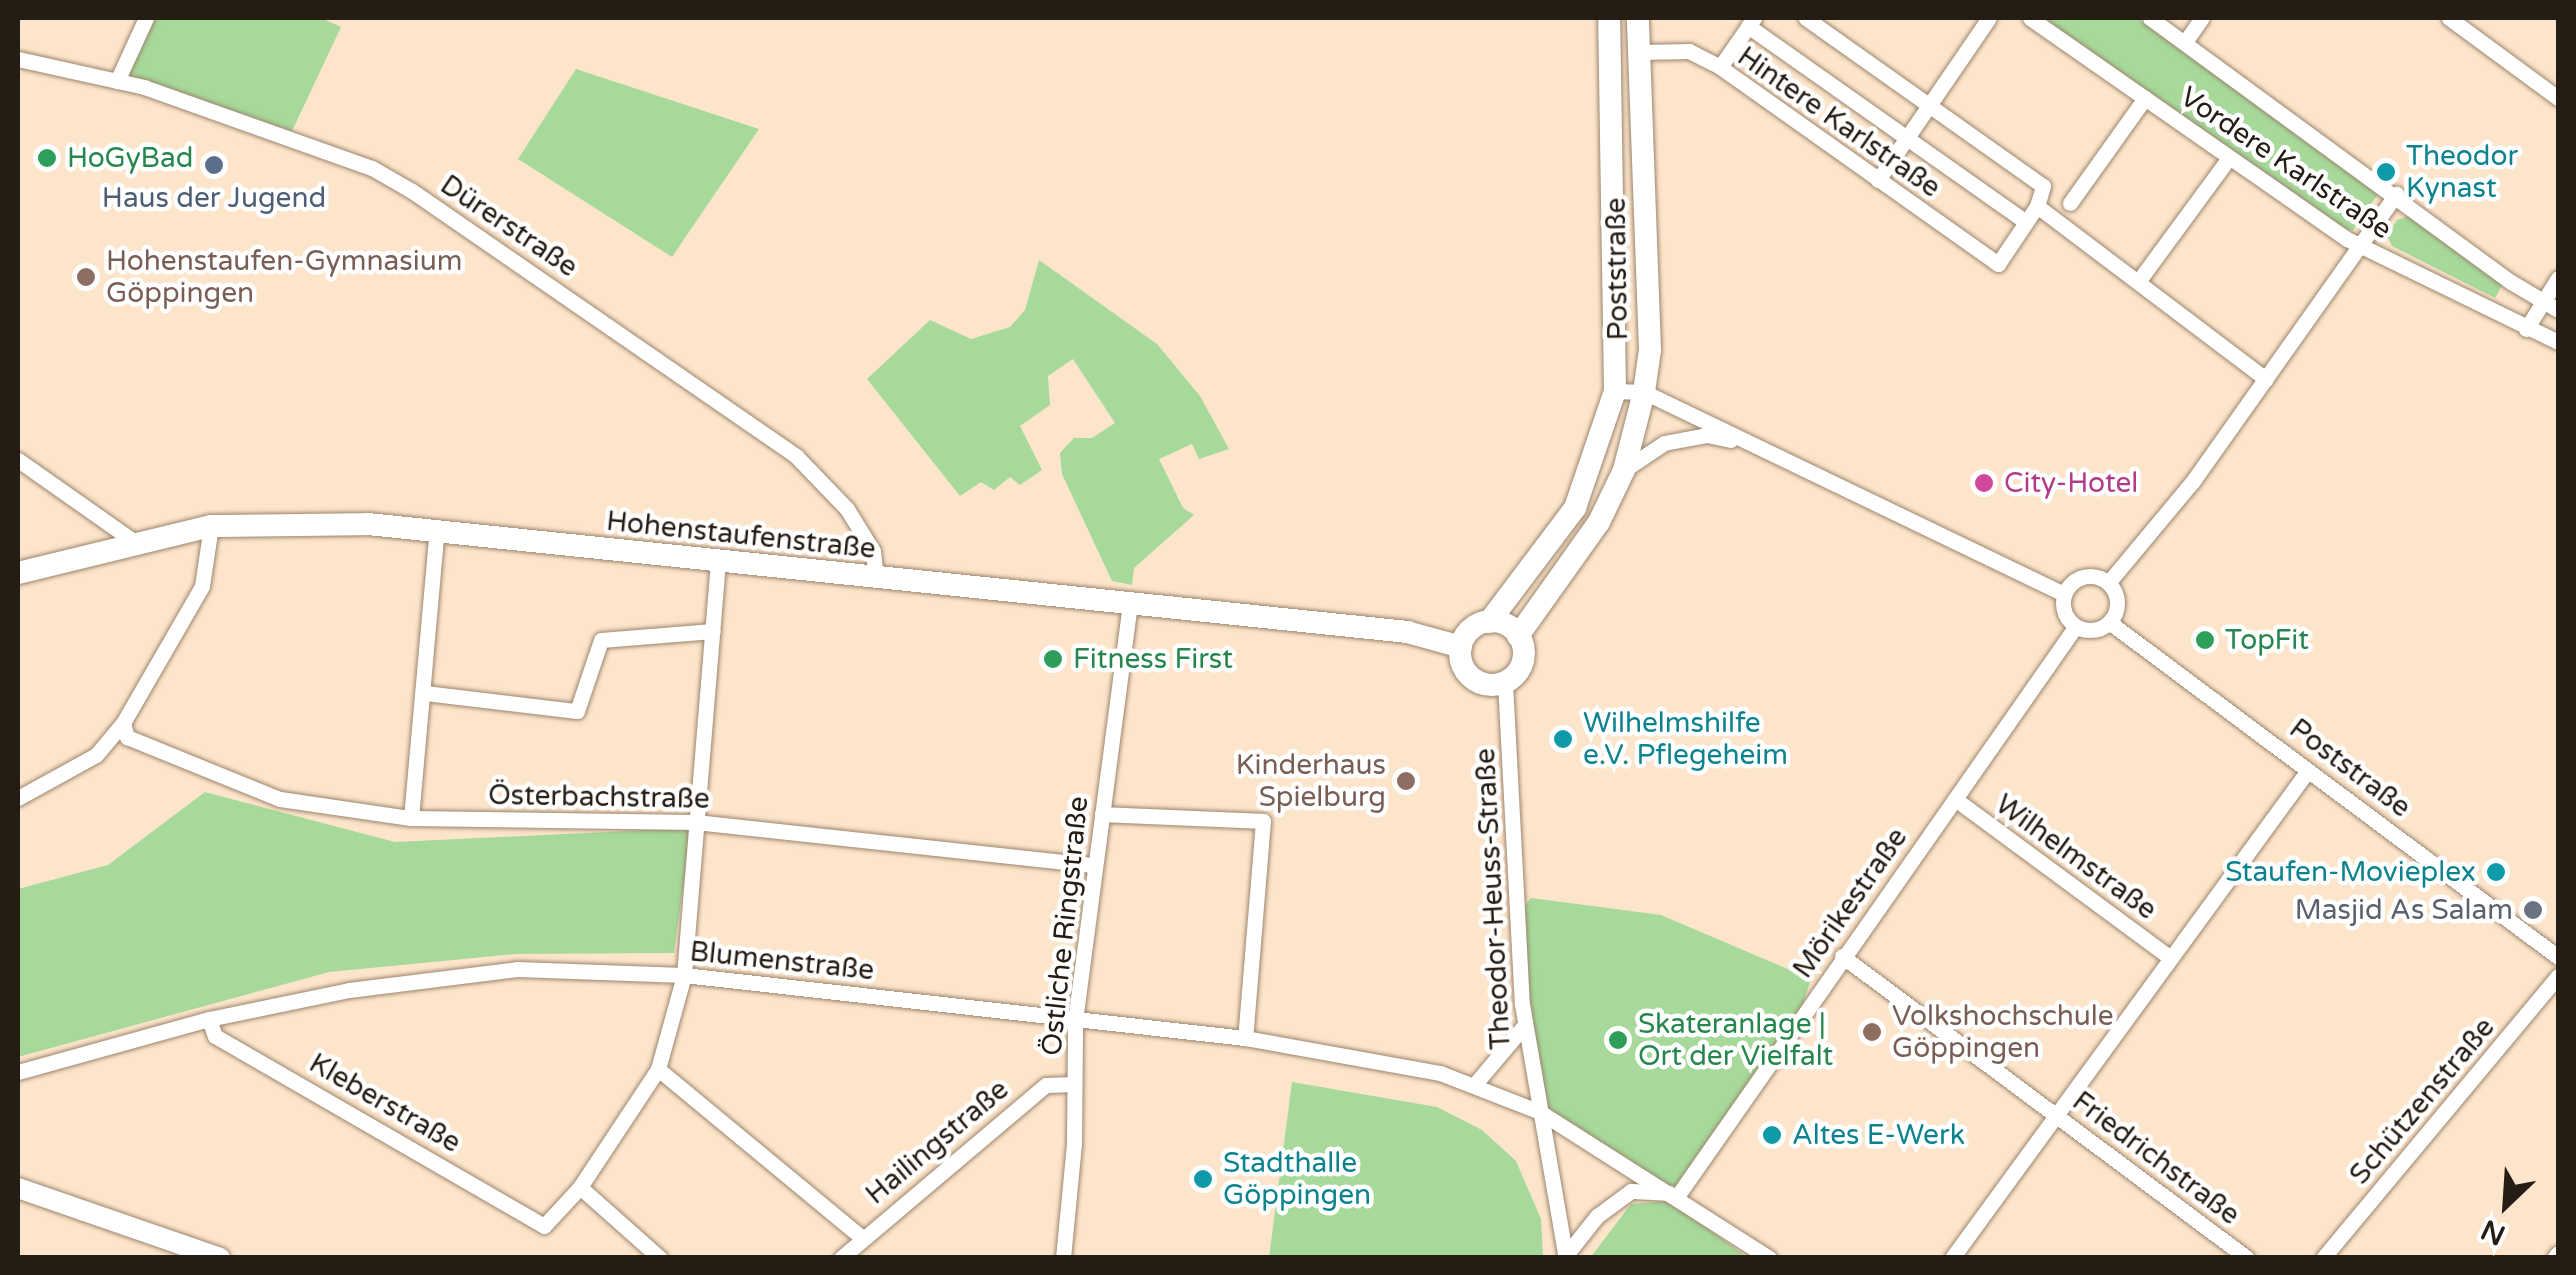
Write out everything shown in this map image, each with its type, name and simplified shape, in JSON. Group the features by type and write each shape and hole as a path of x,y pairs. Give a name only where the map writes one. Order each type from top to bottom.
{"main road":[{"name":"Poststraße","path":"1609,18 1615,391"},
{"name":"Poststraße","path":"1638,18 1650,350 1644,392"},
{"path":"1615,391 1574,508 1489,622 1471,630 1461,647 1463,666 1476,681 1505,682 1523,662 1518,636 1599,522 1624,470 1644,392"},
{"name":"Hohenstaufenstraße","path":"18,573 211,526 437,529 718,564 1130,601 1407,632 1461,647"},
{"path":"1489,622 1518,636"}],"street":[{"path":"116,81 146,18"},
{"path":"1720,67 1751,22 2026,222 2037,206 2043,186 1806,18"},
{"path":"1878,180 1988,18"},
{"name":"Vordere Karlstraße","path":"2030,18 2228,159 2360,246 2558,342"},
{"name":"Vordere Karlstraße","path":"2150,18 2558,310"},
{"path":"2184,42 2202,18"},
{"path":"2449,18 2558,98"},
{"name":"Hintere Karlstraße","path":"1640,52 1689,51 1720,67 1998,264 2026,222"},
{"name":"Dürerstraße","path":"18,58 116,81 372,168 479,233 796,456 848,509 873,551 876,578"},
{"path":"2070,203 2145,98"},
{"path":"2140,279 2228,159"},
{"path":"2108,583 2266,379 2396,194"},
{"path":"2037,206 2140,279 2154,299 2266,379"},
{"path":"2526,329 2558,278"},
{"path":"1615,391 1644,392 2064,594"},
{"path":"1624,470 1664,443 1707,435 1758,446"},
{"path":"18,460 139,545"},
{"path":"18,798 96,755 123,723 202,586 211,526"},
{"path":"411,818 437,529"},
{"path":"660,1258 580,1187 658,1069 684,975 718,564"},
{"path":"2083,576 2108,583 2117,607 2109,622 2093,630 2076,626 2064,612 2064,594 2083,576"},
{"name":"Östliche Ringstraße","path":"1063,1258 1075,1021 1130,601"},
{"name":"Poststraße","path":"2109,622 2558,957"},
{"name":"Mörikestraße","path":"1678,1195 2076,626"},
{"path":"425,693 577,710 600,640 713,631"},
{"name":"Theodor-Heuss-Straße","path":"1505,682 1524,1026 1540,1112"},
{"name":"Österbachstraße","path":"123,723 127,737 280,799 411,818 696,822 1095,865"},
{"path":"1952,1258 2168,956 2306,772"},
{"name":"Wilhelmstraße","path":"1955,799 2168,956"},
{"path":"1102,814 1263,821 1245,1038"},
{"name":"Friedrichstraße","path":"1842,956 2247,1258"},
{"name":"Blumenstraße","path":"18,1072 208,1019 350,990 518,970 684,975 1245,1038 1475,1084 1540,1112 1678,1195 1769,1258"},
{"name":"Schützenstraße","path":"2324,1257 2558,976"},
{"name":"Kleberstraße","path":"208,1019 214,1036 544,1226 580,1187"},
{"path":"1475,1084 1524,1026"},
{"path":"658,1069 861,1236"},
{"name":"Hailingstraße","path":"841,1258 861,1236 1046,1085 1074,1084"},
{"path":"1540,1112 1566,1256"},
{"path":"18,1188 220,1258"},
{"path":"1566,1256 1597,1216 1631,1191 1678,1195"}],"green space":[{"path":"155,18 321,18 341,27 292,131 127,75"},
{"path":"2039,18 2137,18 2365,177 2378,194 2353,230 2342,229"},
{"path":"576,69 759,129 672,257 518,159"},
{"path":"2409,216 2503,284 2495,298 2392,246 2387,236 2397,220"},
{"path":"1039,260 1157,344 1200,396 1229,449 1199,459 1192,444 1159,459 1183,508 1194,515 1134,568 1132,585 1112,581 1062,474 1060,453 1074,438 1092,438 1115,423 1073,359 1048,376 1050,405 1020,426 1042,470 1020,485 1010,477 994,490 981,482 960,496 867,379 930,320 971,339 1010,327 1025,310"},
{"path":"205,792 395,842 691,828 674,953 515,954 329,972 18,1057 18,889 108,865"},
{"path":"1531,898 1661,915 1811,979 1798,1020 1678,1195 1540,1112 1519,913"},
{"path":"1292,1082 1437,1107 1482,1130 1516,1161 1541,1219 1543,1257 1269,1257"},
{"path":"1668,1201 1747,1257 1590,1258 1631,1204"}],"place":[{"name":"HoGyBad","path":"47,158"},
{"name":"Haus der Jugend","path":"214,165"},
{"name":"Theodor Kynast","path":"2386,172"},
{"name":"Hohenstaufen-Gymnasium Göppingen","path":"86,277"},
{"name":"City-Hotel","path":"1984,483"},
{"name":"TopFit","path":"2205,640"},
{"name":"Fitness First","path":"1053,659"},
{"name":"Wilhelmshilfe e.V. Pflegeheim","path":"1563,739"},
{"name":"Kinderhaus Spielburg","path":"1406,781"},
{"name":"Staufen-Movieplex","path":"2496,872"},
{"name":"Masjid As Salam","path":"2533,910"},
{"name":"Volkshochschule Göppingen","path":"1872,1032"},
{"name":"Skateranlage | Ort der Vielfalt","path":"1618,1040"},
{"name":"Altes E-Werk","path":"1772,1135"},
{"name":"Stadthalle Göppingen","path":"1203,1179"}]}
